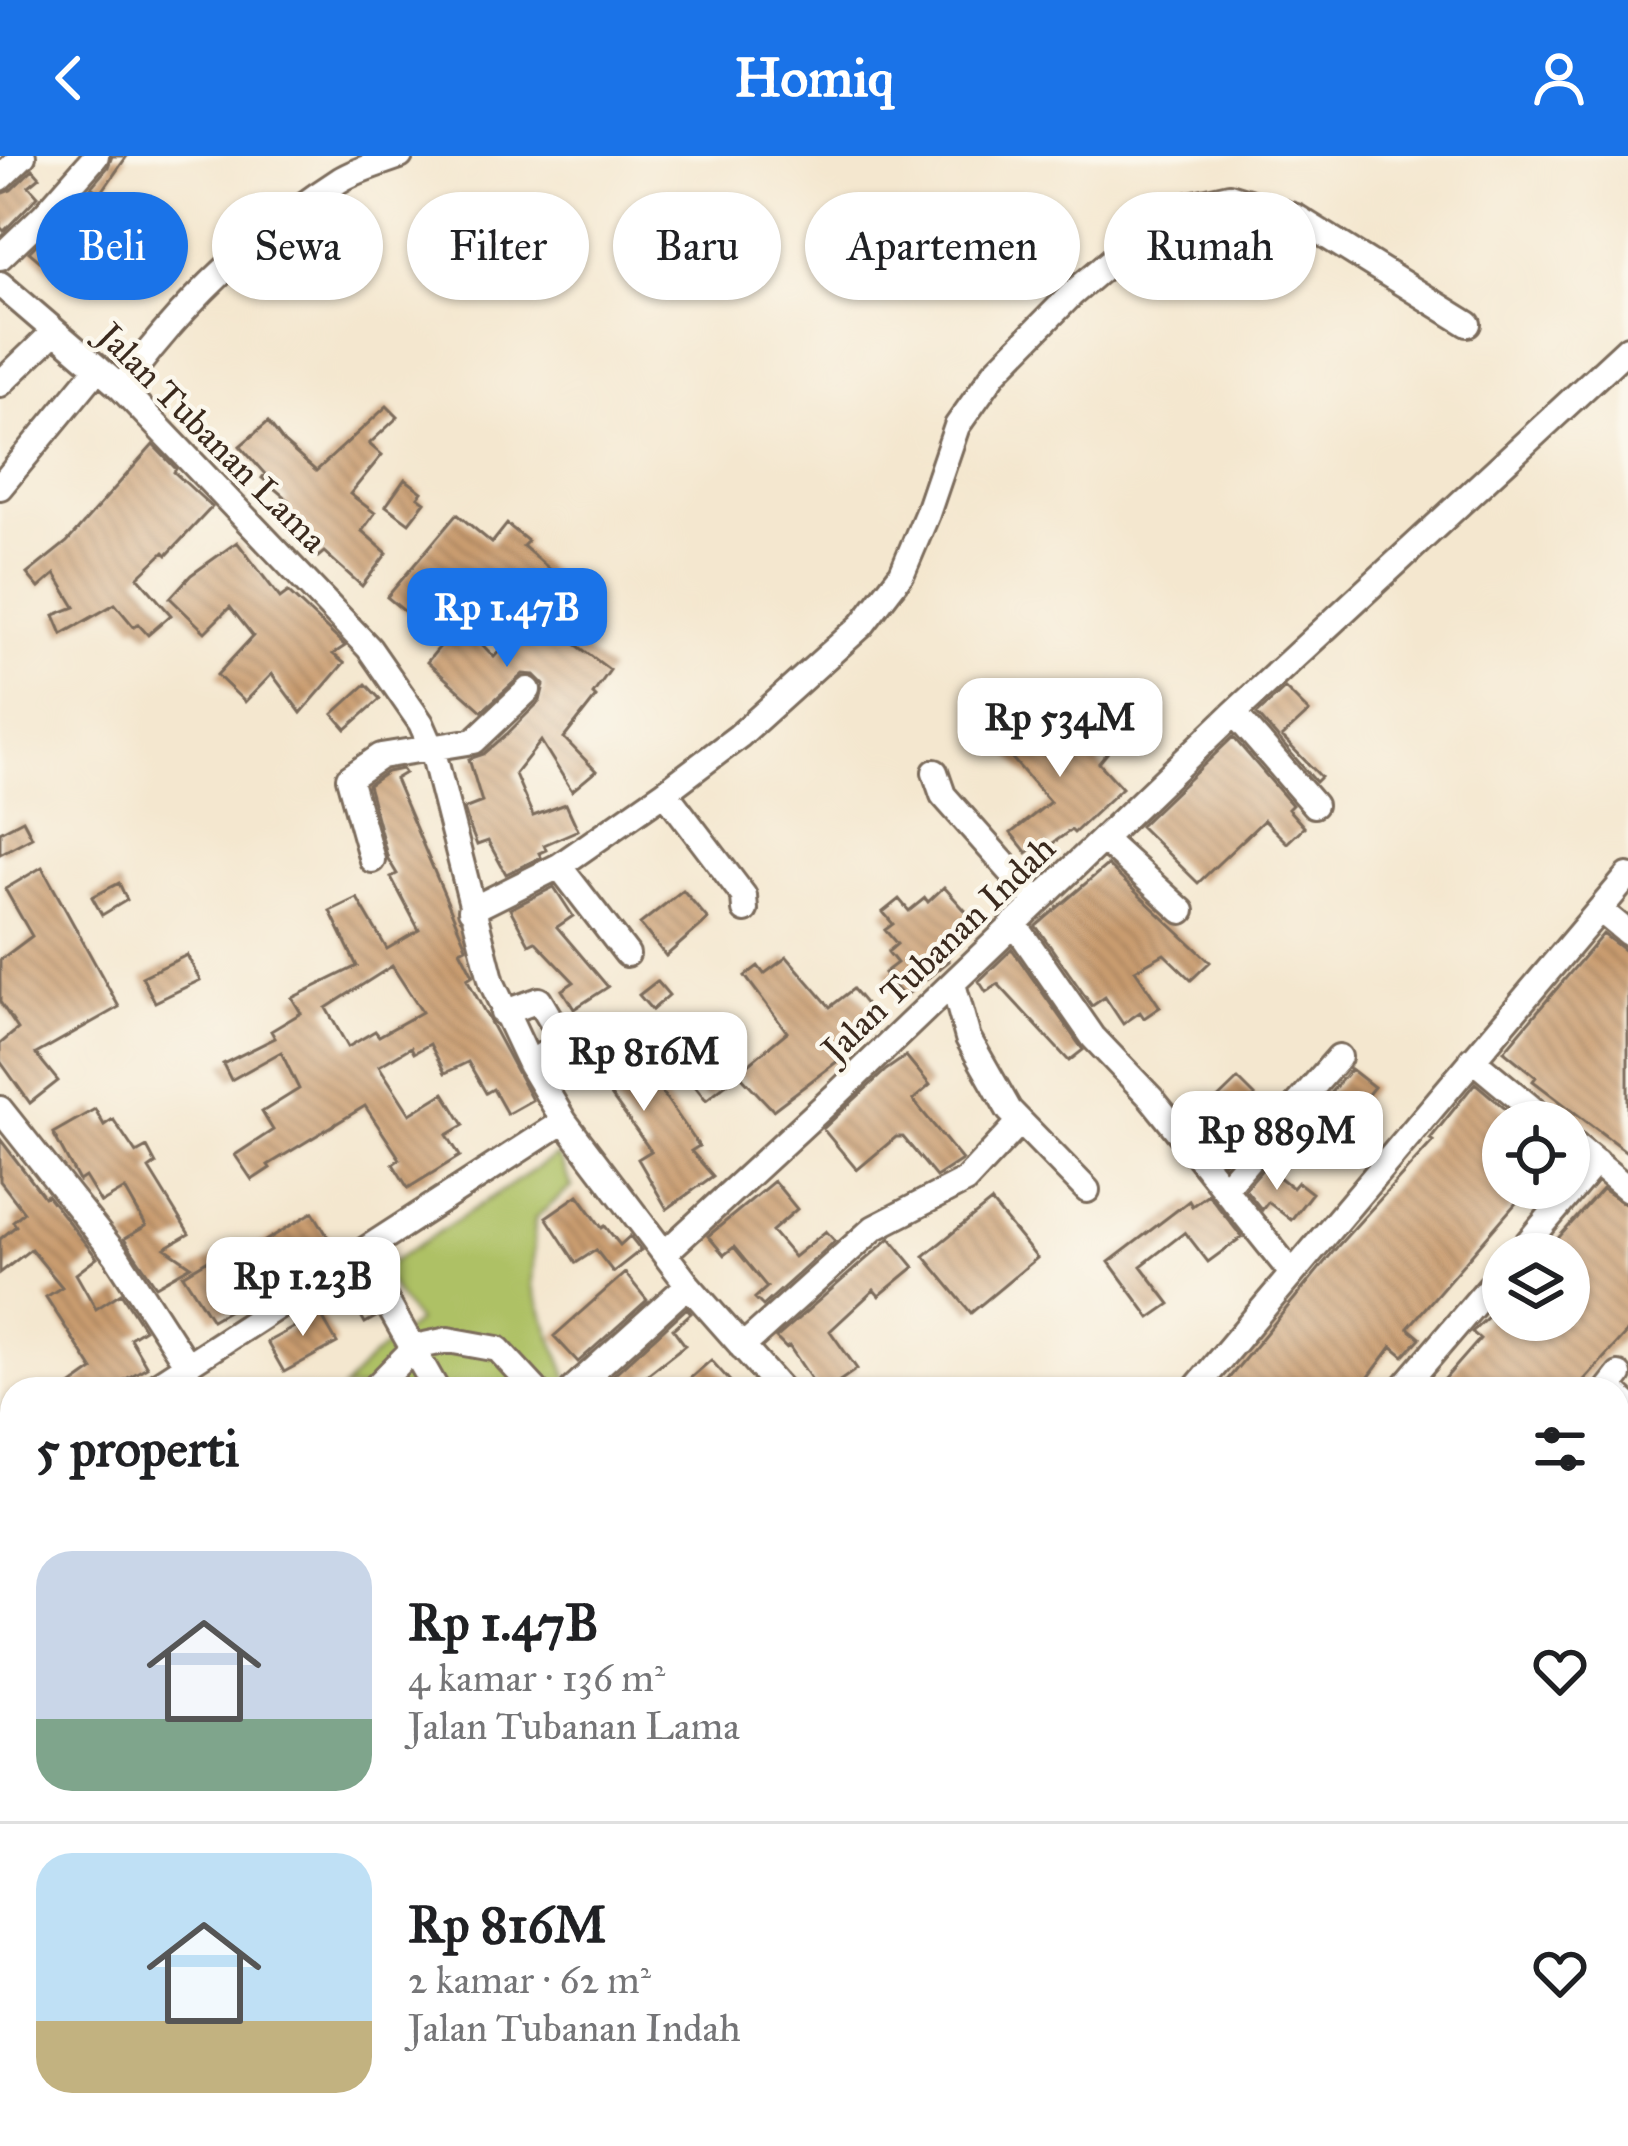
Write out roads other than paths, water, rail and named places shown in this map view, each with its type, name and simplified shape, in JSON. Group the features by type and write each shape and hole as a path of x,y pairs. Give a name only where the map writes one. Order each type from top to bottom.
{"street":[{"path":"0,178 22,156"},
{"path":"0,257 96,156"},
{"path":"122,388 146,354 233,258 344,178 400,156"},
{"path":"470,910 559,866 665,792 739,736 862,625 902,573 957,426 995,372 1072,295 1172,208 1229,196 1296,217 1468,324"},
{"name":"Jalan Tubanan Lama","path":"0,284 122,388 369,648 421,723 449,804 470,910 502,1012 564,1121"},
{"path":"0,385 54,332"},
{"name":"Jalan Tubanan Indah","path":"665,1253 1234,713 1628,348"},
{"path":"0,488 98,368"},
{"path":"372,860 349,778 381,756 479,739 528,690"},
{"path":"1234,713 1314,805"},
{"path":"935,772 943,796 1037,901"},
{"path":"665,792 744,896 745,910"},
{"path":"1104,840 1182,911"},
{"path":"559,866 627,954"},
{"path":"1205,1377 1628,876"},
{"path":"1600,910 1628,933"},
{"path":"1014,923 1093,1037 1225,1187 1291,1272"},
{"path":"953,984 968,1038 1020,1122 1087,1190"},
{"path":"502,1012 536,999 561,1037 559,1044 530,1064"},
{"path":"1225,1187 1339,1057"},
{"path":"1472,1059 1523,1101"},
{"path":"0,1109 116,1255 187,1365"},
{"path":"170,1377 564,1121 688,1285 769,1377"},
{"path":"742,1347 874,1228 965,1181 1020,1122"},
{"path":"1590,1157 1628,1190"},
{"path":"1536,1233 1596,1162"},
{"path":"359,1253 430,1377"},
{"path":"587,1377 688,1285"},
{"path":"1412,1377 1482,1296"},
{"path":"386,1377 415,1347 448,1340 498,1349 524,1377"}]}
